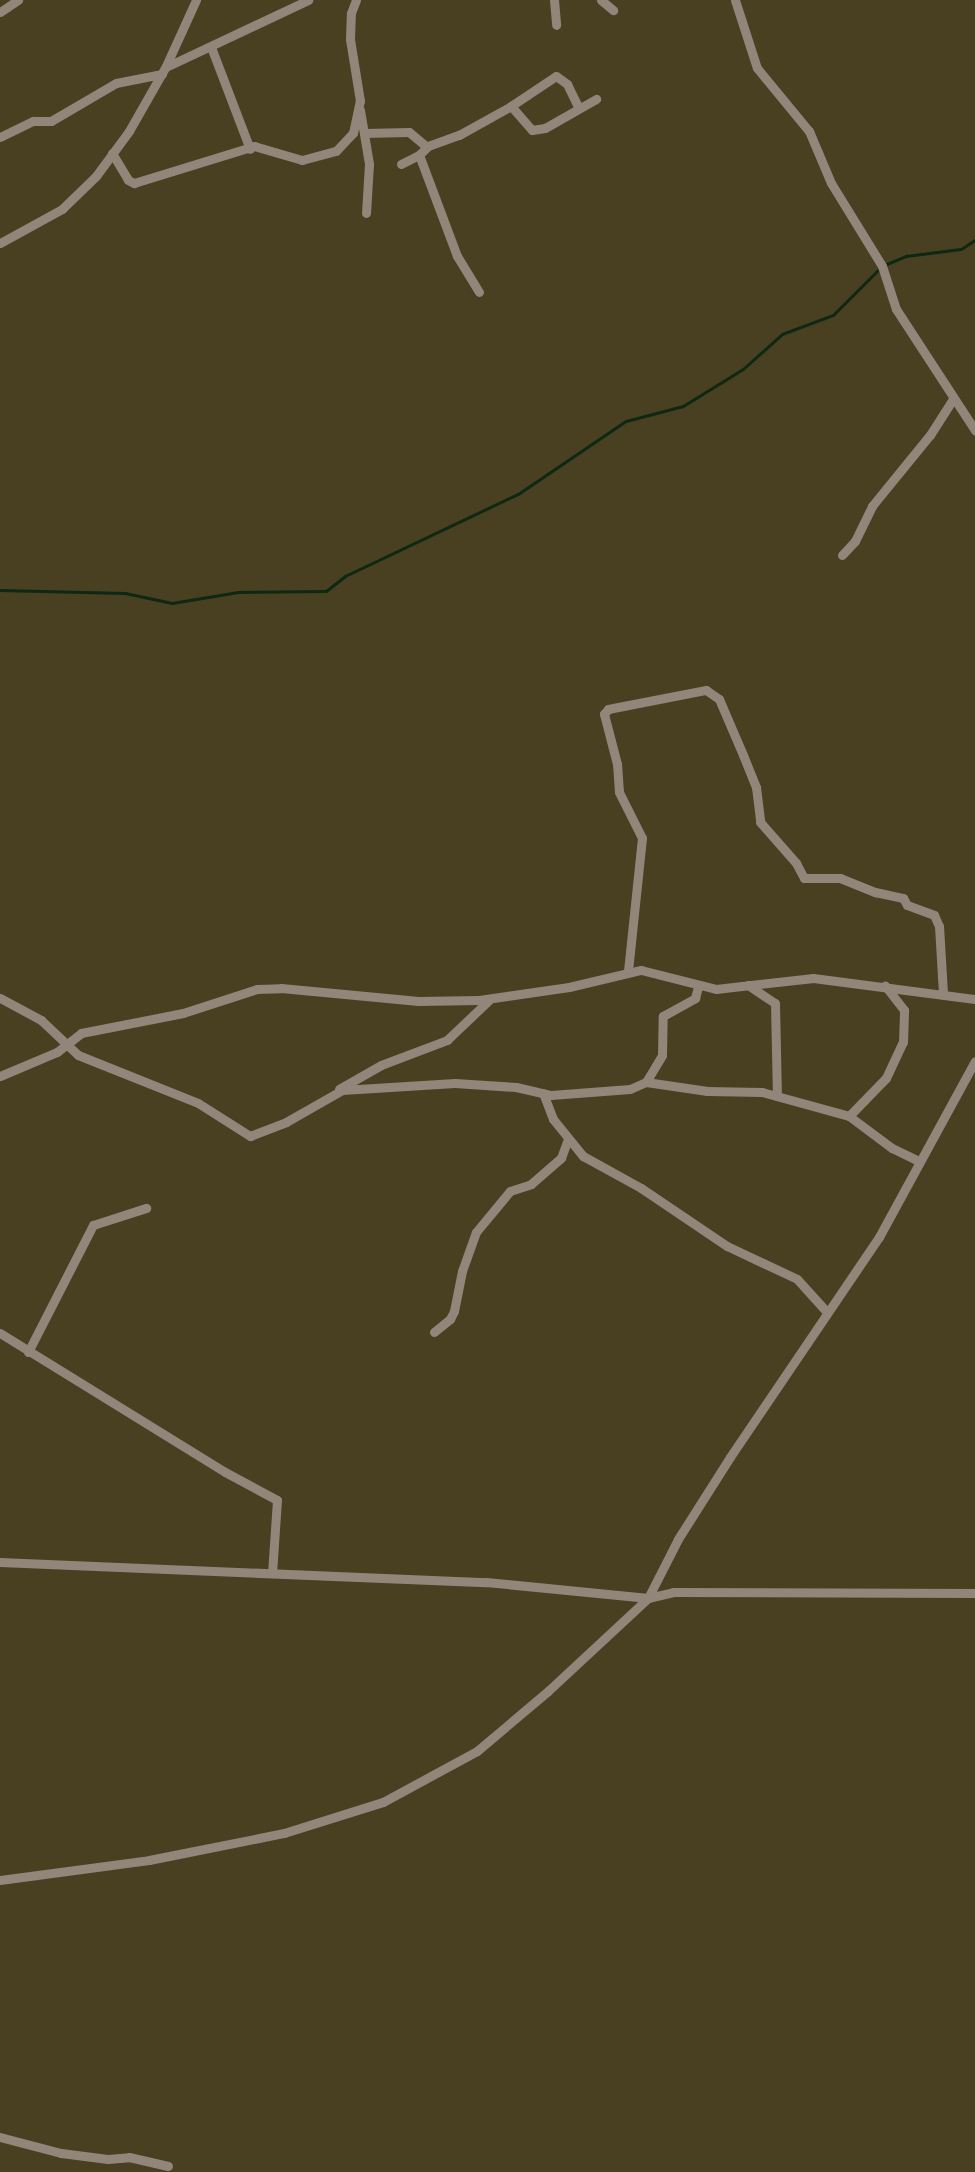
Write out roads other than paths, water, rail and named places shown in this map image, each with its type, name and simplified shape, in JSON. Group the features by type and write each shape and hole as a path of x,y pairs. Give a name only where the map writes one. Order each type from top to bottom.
{"street":[{"path":"0,12 18,0"},
{"path":"0,243 62,209 96,176 163,71 196,0"},
{"path":"0,137 33,121 51,121 116,83 163,71 308,0"},
{"path":"554,0 556,25"},
{"path":"601,0 613,10"},
{"path":"735,0 757,68 809,131 831,183 882,266 896,309 975,430"},
{"path":"354,1 350,39 369,164 366,213"},
{"path":"211,47 250,149"},
{"path":"401,164 427,147 459,135 511,106 556,76 567,84 578,107"},
{"path":"511,106 532,130 545,128 596,99"},
{"path":"112,153 128,180 134,183 250,149 265,147 302,160 331,153 348,141 359,103"},
{"path":"364,133 409,132 427,147"},
{"path":"419,155 457,256 479,292"},
{"path":"842,555 855,541 872,506 930,435 953,399"},
{"path":"628,971 642,838 619,792 617,764 604,714 608,709 706,690 719,699 743,755 756,787 760,822 796,863 804,878 840,878 875,892 903,898 907,905 934,915 939,926 943,993"},
{"path":"0,1076 66,1045 88,1031 183,1013 257,989 281,988 418,1001 490,999 569,987 628,971 651,971 698,987 716,989 813,978 975,999"},
{"path":"748,985 775,1003 777,1096"},
{"path":"849,1116 886,1078 903,1042 904,1010 885,986"},
{"path":"333,1093 455,1083 543,1093 630,1089 646,1082 662,1055 663,1016 695,998 698,987"},
{"path":"0,998 58,1032 66,1045 78,1055 198,1103 250,1136 286,1122 381,1065 447,1040 490,999"},
{"path":"0,1880 149,1860 284,1833 383,1802 477,1751 548,1691 648,1598 678,1539 826,1311 879,1237 975,1061"},
{"path":"646,1082 676,1089 751,1091 849,1116 892,1148 919,1161"},
{"path":"543,1093 553,1119 583,1156 641,1188 727,1246 797,1279 826,1311"},
{"path":"434,1332 450,1319 454,1311 462,1271 476,1232 510,1191 531,1184 561,1158 568,1139"},
{"path":"28,1352 93,1225 146,1208"},
{"path":"0,1333 277,1500 272,1573"},
{"path":"0,1562 486,1582 648,1598 673,1592 975,1593"},
{"path":"0,2137 61,2153 108,2159 129,2157 168,2166"}],"waterway":[{"path":"0,590 125,593 172,603 238,592 326,591 345,576 518,494 626,421 683,406 743,369 782,334 833,315 882,266 906,256 961,249 975,240"}]}
